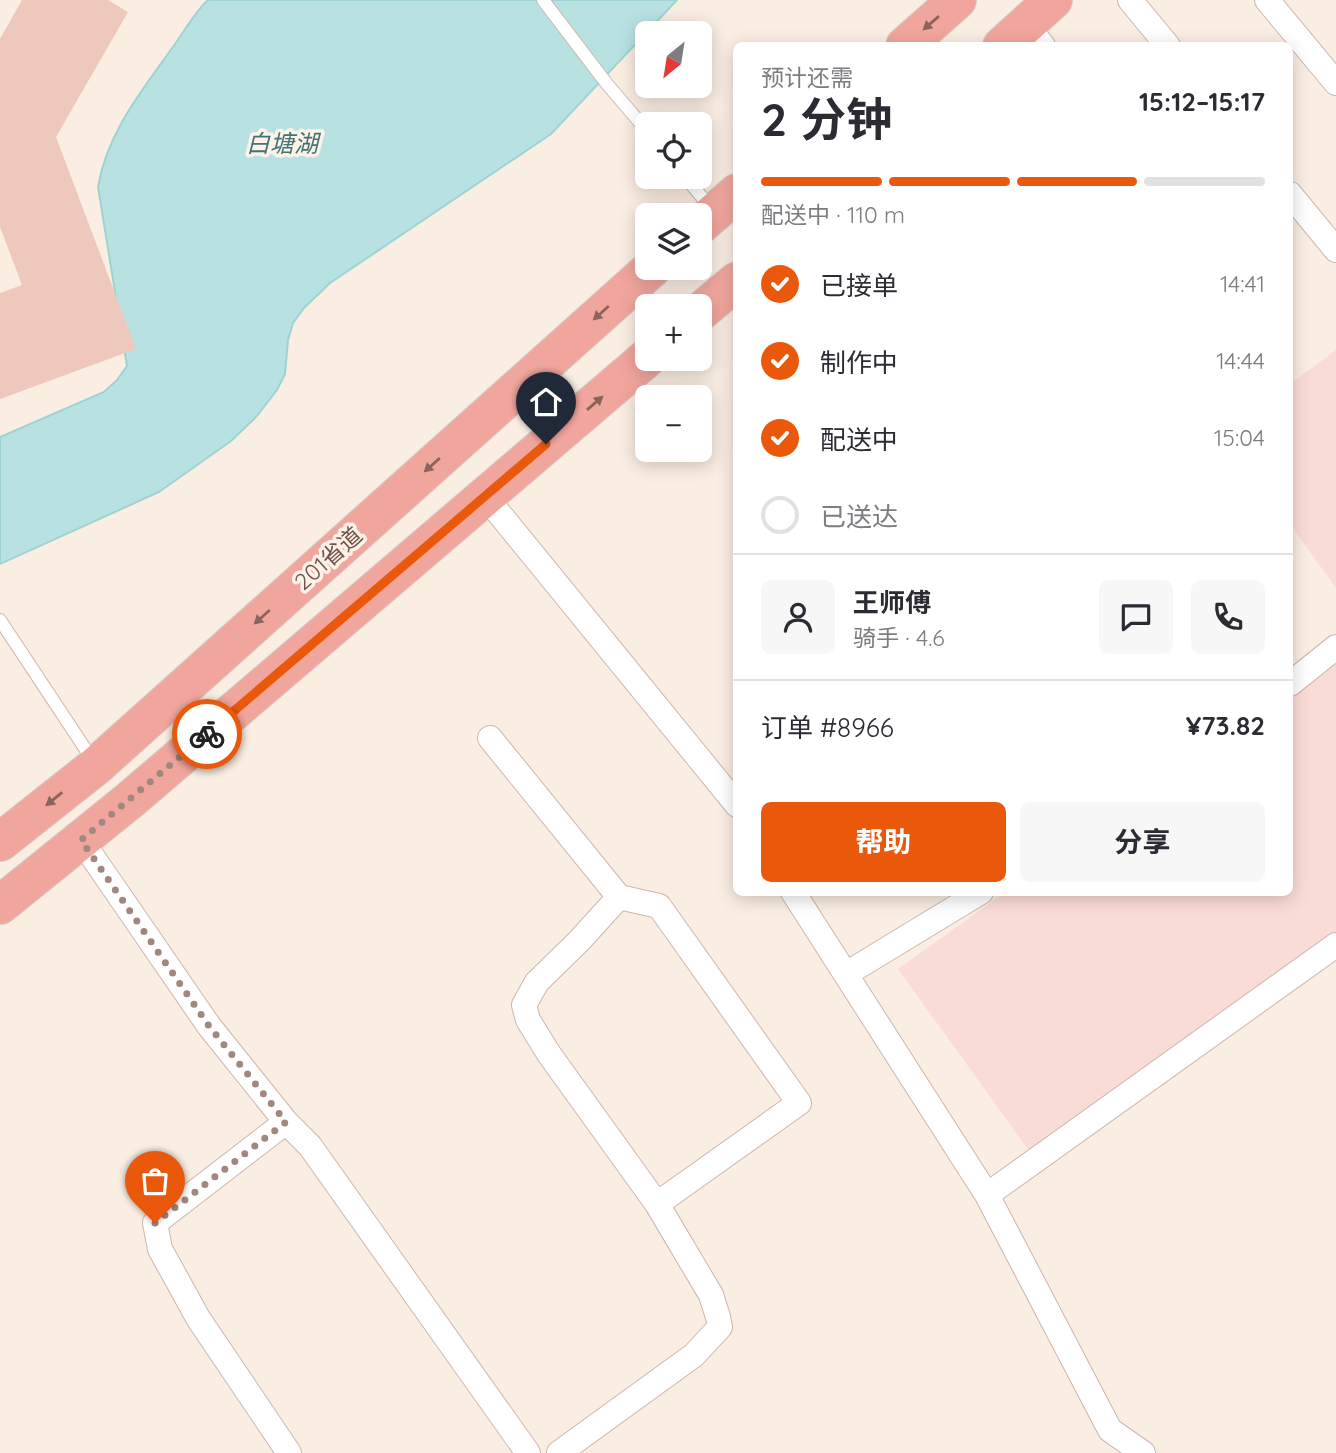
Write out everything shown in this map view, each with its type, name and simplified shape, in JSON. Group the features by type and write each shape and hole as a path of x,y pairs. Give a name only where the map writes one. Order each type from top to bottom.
{"highway":[{"path":"910,42 957,0"},
{"name":"201省道","path":"0,842 96,766 639,280"},
{"path":"712,302 733,284"},
{"path":"0,905 130,800 635,368"}],"street":[{"path":"1130,0 1165,42"},
{"path":"1267,0 1336,83"},
{"path":"1293,198 1336,250"},
{"path":"485,496 733,800"},
{"path":"1293,682 1336,647"},
{"path":"490,738 619,897 659,906 799,1104 657,1204"},
{"path":"81,840 209,1026 286,1122 310,1146 527,1453"},
{"path":"796,896 987,1195 1110,1430 1143,1453"},
{"path":"846,974 974,896"},
{"path":"559,1453 694,1355 720,1328 710,1295 657,1204 549,1054 528,1020 524,1005 537,982 579,942 619,897"},
{"path":"987,1195 1336,945"},
{"path":"286,1122 155,1223 160,1249 198,1318 289,1453"}],"lane":[{"path":"543,0 635,117"},
{"path":"697,189 717,210"},
{"path":"0,620 96,766"}],"shaded area":[{"path":"1336,350 1336,588 1293,528 1293,382"},
{"path":"1336,655 1336,937 1032,1155 898,969 1000,896 1293,896 1293,686"}],"water":[{"name":"白塘湖","path":"208,0 677,0 657,21 635,21 635,45 551,134 330,283 304,308 293,323 288,340 285,374 277,390 256,417 231,441 159,492 0,564 0,437 104,392 127,366 98,187 109,148 128,111"}],"building":[{"path":"22,0 108,0 128,12 56,137 136,349 0,399 0,293 22,285 0,227 0,39"}],"way so far":[{"path":"155,1223 286,1122 209,1026 81,840 207,734"}],"route":[{"path":"207,734 546,444"}]}
